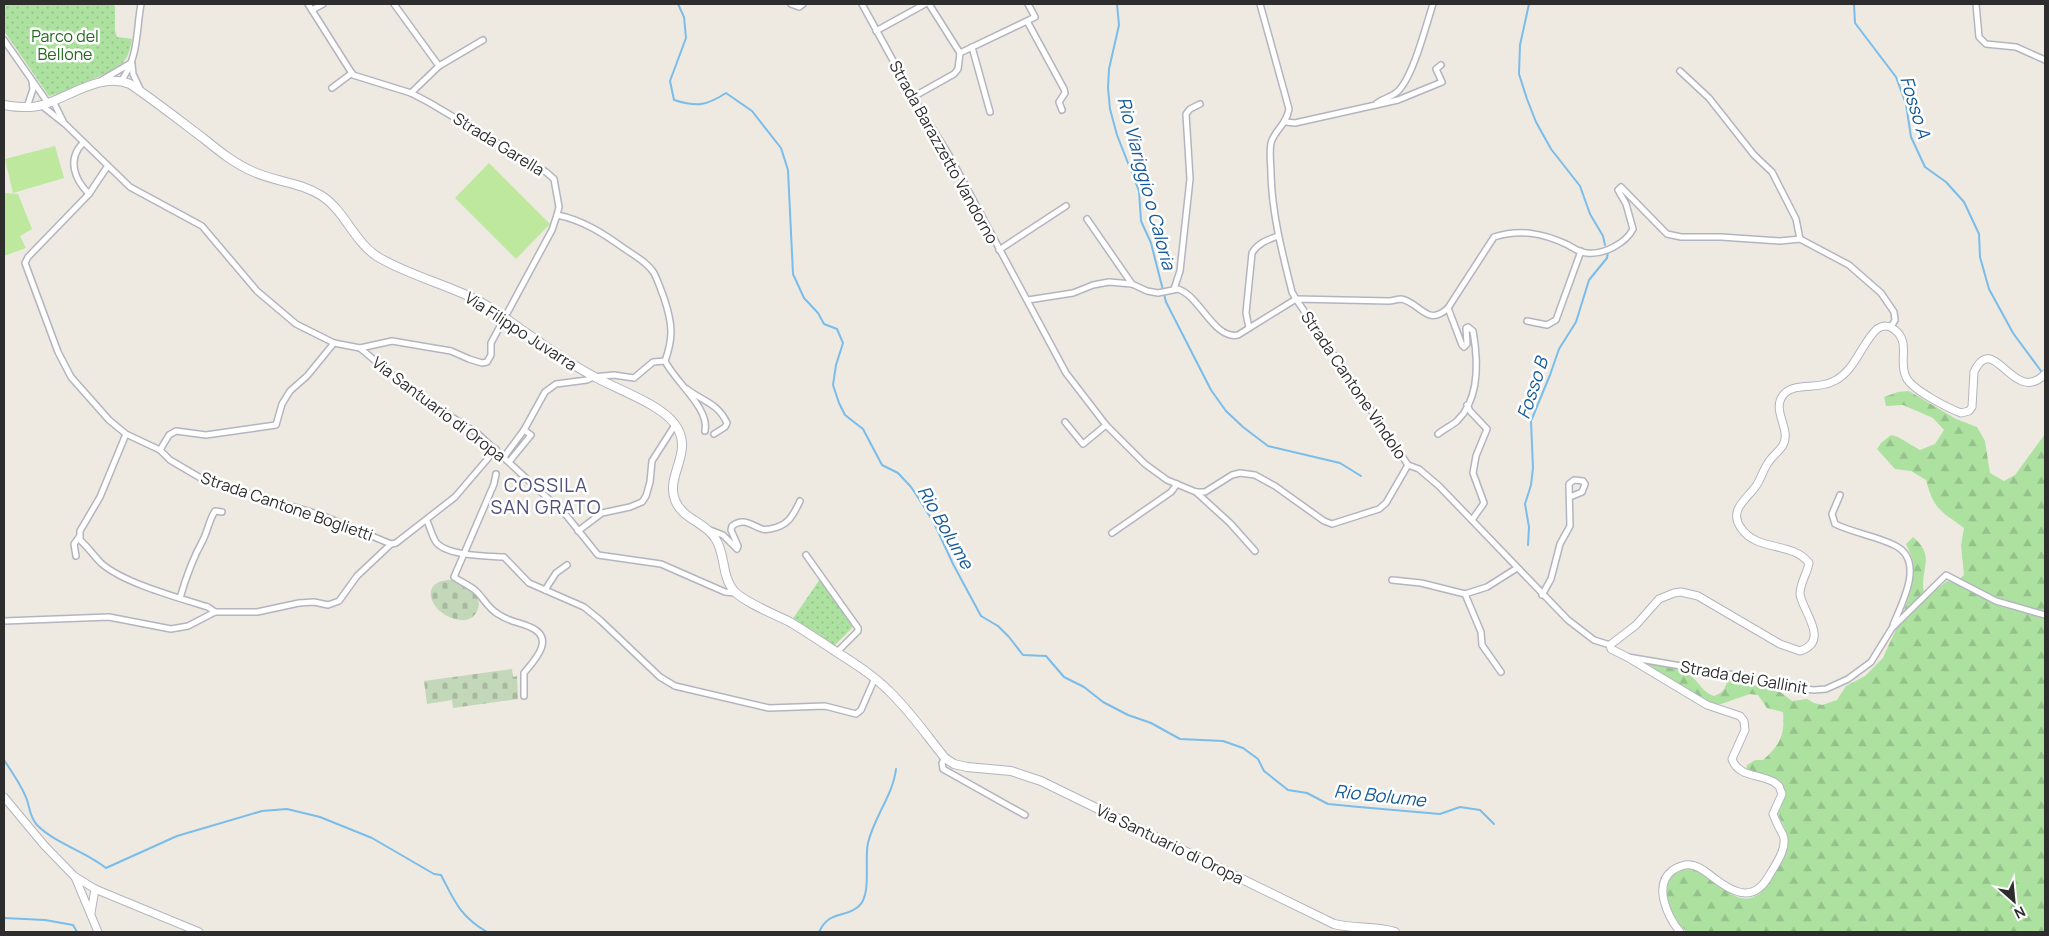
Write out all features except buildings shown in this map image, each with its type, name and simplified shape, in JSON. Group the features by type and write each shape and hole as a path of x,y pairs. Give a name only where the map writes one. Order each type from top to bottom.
{"main road":[{"path":"4,104 27,107 48,103 99,82 121,81"},
{"name":"Via Filippo Juvarra","path":"121,81 141,92 230,158 255,172 296,184 323,197 337,211 360,242 376,256 400,269 482,302 560,357 663,412 675,425"},
{"path":"675,425 681,438 683,450 673,492 675,500 683,512 708,530 716,539 726,576 735,593"},
{"name":"Via Santuario di Oropa","path":"735,593 792,624 875,678 891,692 946,758 954,764 1011,771 1041,781 1334,924 1352,928 1395,932"}],"street":[{"path":"121,81 136,50 141,4"},
{"path":"308,4 352,73 332,88"},
{"path":"312,10 323,4"},
{"path":"394,4 439,66"},
{"path":"791,4 799,7 803,4"},
{"name":"Strada Barazzetto Vandorno","path":"862,4 913,97 949,154 1066,373 1106,425 1145,464 1167,480 1196,492 1230,523 1255,551"},
{"path":"876,31 927,4 960,53 958,69 954,74 913,97"},
{"path":"960,53 1036,16 1028,4"},
{"path":"1260,4 1289,109 1286,122 1294,123 1398,100 1442,82 1436,69 1440,65"},
{"path":"1373,106 1396,93 1402,87 1414,62 1434,4"},
{"path":"1976,4 1979,37 1982,42 2016,47 2045,60"},
{"path":"1027,21 1064,89 1065,93 1059,102 1062,110"},
{"path":"4,40 48,103"},
{"path":"411,93 439,66 483,40"},
{"path":"972,47 990,112"},
{"path":"99,82 131,62"},
{"path":"131,62 133,74 141,92"},
{"path":"1680,71 1709,98 1754,155 1772,172 1796,219 1800,239"},
{"name":"Strada Garella","path":"352,73 359,77 411,93 454,116 546,172 554,180 558,200 557,215 552,230 491,343 491,355 487,362 482,363 451,351 392,341 360,348"},
{"path":"27,107 33,89 30,76"},
{"name":"Via Santuario di Oropa","path":"48,103 83,143 137,192 202,226 265,299 296,324 334,344 360,348 411,391 459,420 496,449 566,516 598,555 661,564 726,592 735,593"},
{"name":"Via Santuario di Oropa","path":"48,103 65,124"},
{"path":"1174,289 1180,271 1190,179 1186,114 1190,109 1200,104"},
{"name":"Strada Cantone Vindolo","path":"1286,122 1272,142 1272,198 1278,236 1292,292 1296,299 1408,465 1424,472 1542,595 1578,629 1594,640 1610,645"},
{"path":"83,143 77,149 74,165 78,180 89,194 108,167"},
{"path":"1028,300 1073,293 1102,283 1132,284 1158,293 1178,288 1189,295 1220,330 1226,334 1238,335 1296,299 1389,301 1400,299 1409,302 1423,313 1434,316 1448,308 1494,237 1521,231 1547,236 1586,254 1599,252 1622,242 1633,229 1626,204 1618,190 1621,187 1667,234 1681,237 1721,237 1780,241 1800,239 1849,265 1881,293 1894,312 1895,320 1891,327"},
{"name":"Strada Cantone Boglietti","path":"89,194 28,257 25,263 58,352 71,377 109,420 126,434 160,450 170,460 204,480 321,515 391,544"},
{"path":"999,250 1066,206"},
{"path":"557,215 570,217 611,237 644,262 654,274 671,319 672,337 665,361"},
{"path":"1087,219 1132,284"},
{"path":"1248,328 1246,314 1252,253 1255,247 1261,243 1278,236"},
{"path":"1527,321 1547,325 1556,320 1582,251"},
{"path":"1438,434 1458,420 1467,405 1474,389 1477,366 1473,331 1468,327 1466,328 1467,344 1464,347 1448,308"},
{"path":"1680,932 1673,924 1665,902 1662,888 1664,880 1670,872 1678,867 1692,865 1736,890 1753,893 1758,891 1768,880 1783,849 1784,836 1773,814 1782,794 1779,786 1774,782 1738,770 1734,764 1732,759 1745,730 1744,721 1740,716 1707,705 1628,657 1611,649 1610,645 1636,625 1659,599 1674,592 1681,592 1698,596 1780,644 1800,651 1811,645 1814,638 1811,619 1800,596 1809,563 1796,552 1762,544 1748,536 1740,527 1736,515 1744,499 1755,488 1768,462 1783,445 1785,436 1779,410 1785,393 1794,388 1814,387 1834,382 1847,371 1877,329 1884,326 1891,327 1902,339 1906,378 1924,393 1961,413 1969,412 1972,407 1974,372 1976,367 1987,360 1993,359 1998,361 2008,374 2020,381 2035,381 2045,374"},
{"path":"160,450 169,435 176,431 206,435 276,425 282,404 290,390 307,376 334,344"},
{"path":"504,457 524,430 538,402 550,388 565,382 587,380 593,376 634,378 653,362 665,361"},
{"path":"665,361 703,415 706,426 705,431"},
{"path":"681,384 712,404 725,419 727,423 725,426 714,434"},
{"path":"1467,405 1470,411 1487,429 1476,456 1474,473 1484,503 1472,520"},
{"path":"1065,422 1083,444 1106,425"},
{"path":"578,531 602,513 630,507 642,502 650,482 652,461 675,425"},
{"path":"509,462 531,435 524,430"},
{"path":"126,434 100,498 80,531 80,540 92,550 101,563 134,581 208,606 215,612"},
{"path":"4,621 109,617 171,629 188,626 215,612 257,612 299,603 314,602 328,605 339,601 358,576 391,544 396,543 456,497 496,449"},
{"path":"1196,492 1212,489 1232,475 1240,473 1255,475 1275,486 1324,521 1332,524 1379,509 1386,503 1408,465"},
{"path":"496,474 494,484 454,577 478,592 482,601 496,613 511,622 528,626 538,631 542,645 539,656 524,673 524,696"},
{"path":"1112,533 1171,492 1177,484"},
{"path":"1840,495 1832,514 1835,524 1893,544 1906,554 1910,563 1910,580 1892,628"},
{"path":"1542,595 1551,580 1560,544 1570,526 1570,497"},
{"path":"708,530 723,535 737,550 738,546 731,530 732,526 736,523 747,523 762,529 779,527 793,516 800,501"},
{"path":"180,598 198,545 202,541 212,516 215,510 222,512"},
{"path":"427,520 436,543 442,548 464,554 504,557 529,583 584,607 660,677 675,686 769,708 825,706 856,714 861,710 875,678"},
{"path":"76,556 74,544 80,537"},
{"path":"806,555 858,628 858,631 836,652"},
{"path":"545,590 556,573 567,565"},
{"path":"1392,580 1421,583 1465,594 1487,587 1517,568"},
{"name":"Strada dei Gallinit","path":"1628,657 1798,688 1820,690 1848,679 1863,670 1871,662 1892,628 1946,575 1996,601 2045,615"},
{"path":"1465,594 1481,632 1482,645 1501,672"},
{"name":"Via Santuario di Oropa","path":"946,758 942,763 943,769 1025,816"},
{"path":"4,797 44,845 74,876 95,889 199,932"},
{"path":"74,876 98,932"},
{"path":"91,914 95,889"},
{"path":"86,903 89,895 95,889"},
{"path":"94,900 110,895"}],"green space":[{"name":"Parco del Bellone","path":"4,4 112,4 115,6 115,31 117,37 132,39 129,52 123,63 116,69 49,96 4,31"},
{"path":"55,146 64,178 13,193 5,159"},
{"path":"489,163 550,224 516,259 455,198"},
{"path":"4,193 18,194 32,229 20,236 26,248 4,256"},
{"path":"1909,391 1956,419 1977,427 1985,441 1990,473 2004,481 2015,475 2045,434 2045,932 1688,932 1681,926 1670,907 1667,887 1670,878 1678,872 1689,869 1700,871 1730,893 1741,898 1751,898 1762,891 1782,860 1787,838 1777,811 1784,799 1785,791 1783,785 1746,769 1747,765 1755,760 1763,760 1774,749 1782,733 1783,712 1767,708 1758,695 1750,694 1718,705 1705,701 1645,663 1669,667 1686,673 1704,690 1714,696 1724,690 1727,679 1779,691 1792,701 1807,699 1822,705 1837,700 1846,686 1865,676 1883,658 1909,596 1914,570 1912,558 1906,544 1913,537 1920,544 1926,557 1924,593 1932,593 1947,581 1956,582 1964,575 1961,545 1964,528 1935,504 1926,480 1911,471 1895,469 1877,449 1891,435 1920,450 1935,444 1944,430 1933,418 1903,405 1886,406 1884,397 1898,392"},
{"path":"820,579 853,625 834,646 792,620"},
{"path":"451,580 468,587 478,600 478,610 467,620 451,617 442,612 435,606 432,599 431,592 434,586 440,582"},
{"path":"512,669 513,677 517,676 518,699 453,708 452,700 427,704 424,681"}],"waterway":[{"name":"Rio Bolume","path":"678,4 684,17 686,38 670,81 674,100 689,104 701,104 713,101 726,93 752,111 781,148 788,170 793,274 804,298 818,313 824,324 837,329 843,343 836,365 833,385 839,403 845,415 863,429 882,465 898,473 911,487 934,523 953,564 981,616 998,626 1023,655 1046,656 1064,677 1084,687 1103,702 1128,715 1151,723 1180,739 1223,741 1243,748 1258,759 1264,771 1288,790 1307,793 1328,804 1440,814 1460,807 1480,810 1494,824"},
{"name":"Rio Viariggio o Caloria","path":"1117,4 1119,25 1109,69 1110,109 1117,135 1139,191 1141,221 1151,243 1166,302 1211,390 1226,411 1268,446 1340,463 1361,476"},
{"name":"Fosso B","path":"1529,4 1520,45 1519,74 1536,122 1551,149 1580,186 1590,214 1603,236 1605,245"},
{"name":"Fosso A","path":"1854,4 1855,23 1896,77 1906,104 1911,137 1925,167 1946,182 1964,202 1979,234 1980,257 1989,289 2013,333 2041,371"},
{"name":"Fosso B","path":"1528,545 1529,527 1525,504 1531,485 1533,468 1531,421 1559,349 1576,322 1589,280 1607,258 1608,252"},
{"path":"4,760 17,779 37,825 53,837 106,868 177,836 262,811 287,809 320,817 372,838 434,874 441,875 459,908 470,920 487,932"},
{"path":"819,932 828,920 854,910 863,901 867,885 868,843 874,824 891,788 896,769"},
{"path":"4,918 45,920 73,925 77,932"}],"district":[{"name":"COSSILA SAN GRATO","path":"546,496"}]}
